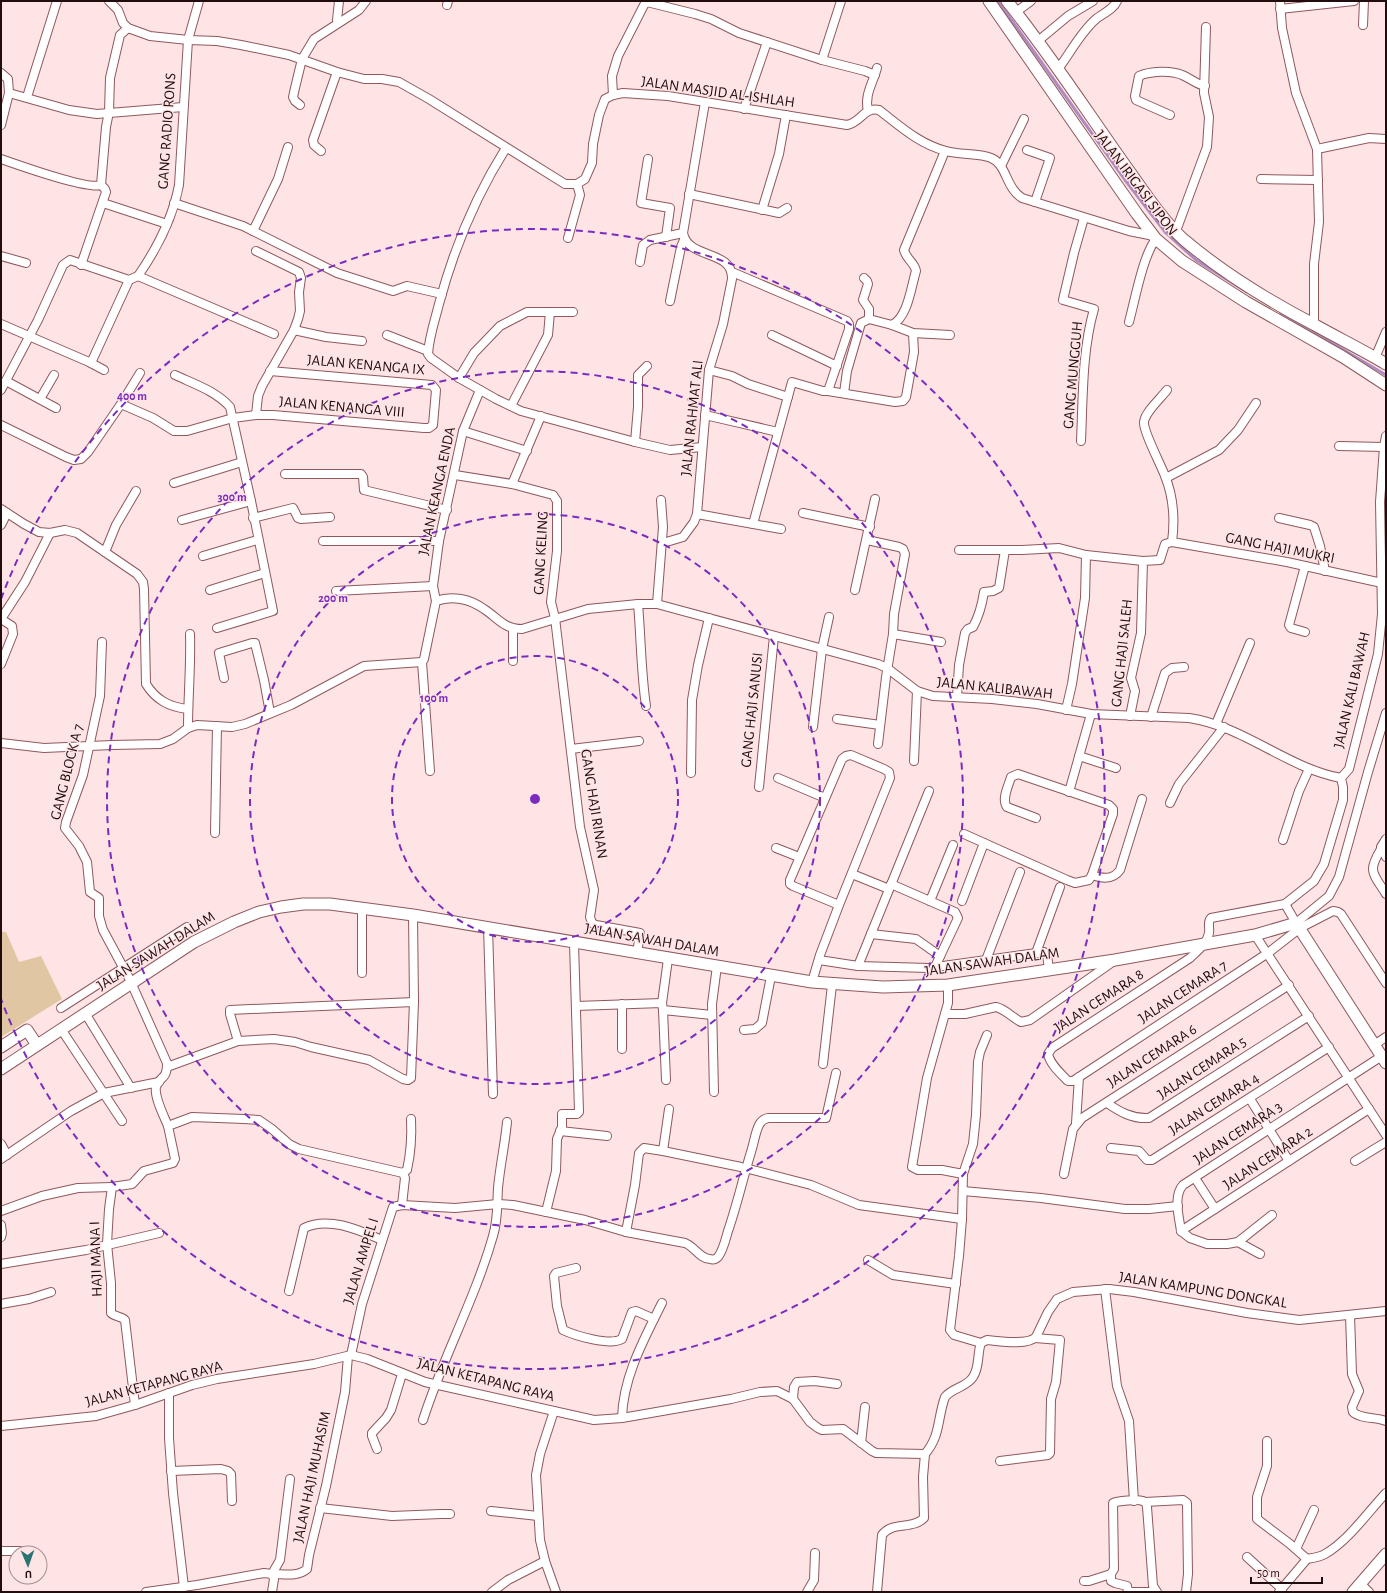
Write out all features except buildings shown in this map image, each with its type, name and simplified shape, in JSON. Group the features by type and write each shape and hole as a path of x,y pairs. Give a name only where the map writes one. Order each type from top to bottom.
{"street":[{"path":"27,97 57,1"},
{"path":"109,1 118,10 123,23 128,28 150,36 217,41 241,45 302,59 337,72 364,79 382,79 399,82 429,99 565,184 577,184 585,179 592,163 599,115 605,99 613,95 612,76 618,56 644,5 647,2 695,14 739,33 822,60 865,71 876,72 867,94 866,102 868,111 873,109 878,110 919,141 946,151 991,158 1001,166 1011,188 1022,198 1084,218 1155,237 1147,257 1129,322"},
{"name":"GANG RADIO RONS","path":"138,276 167,224 179,185 188,40 199,1"},
{"path":"337,20 339,1"},
{"path":"300,105 293,97 302,59 314,39 359,10 366,1"},
{"path":"822,60 841,1"},
{"name":"JALAN IRIGASI SIPON","path":"989,1 1155,237 1177,243 1206,257 1271,301 1386,364"},
{"name":"JALAN IRIGASI SIPON","path":"1007,1 1038,41 1136,180 1177,243 1246,302 1343,357 1386,385"},
{"path":"1016,12 1032,1"},
{"path":"1038,41 1068,16 1094,1"},
{"path":"1058,69 1086,30 1095,20 1114,5 1116,1"},
{"path":"1314,325 1314,264 1319,222 1317,149 1296,93 1282,28 1280,5 1354,1"},
{"path":"1363,25 1364,1"},
{"path":"1177,243 1199,164 1206,152 1209,117 1205,99 1206,27"},
{"path":"101,185 110,78 120,35 128,28"},
{"path":"744,109 767,42"},
{"path":"321,151 314,145 313,140 337,72"},
{"path":"1170,115 1136,100 1135,96 1139,76 1174,72 1197,84 1205,86"},
{"path":"1,73 10,83 1,125"},
{"path":"9,93 68,110 97,114 183,107"},
{"name":"JALAN MASJID AL-ISHLAH","path":"613,95 623,93 668,96 847,125 854,124 868,111"},
{"path":"670,301 684,236 689,194 705,102"},
{"path":"762,210 770,189 779,154 786,115"},
{"path":"1001,166 1024,118"},
{"path":"1317,149 1369,138 1386,139"},
{"path":"253,231 278,179 288,147"},
{"path":"506,148 475,201 452,259 428,354 431,358 459,378 521,411 670,450 702,447"},
{"path":"1027,150 1050,158 1035,202"},
{"path":"892,325 900,319 904,313 916,271 905,255 904,250 946,151"},
{"path":"1,159 44,173 89,185 101,185 105,189 106,192 81,264"},
{"path":"648,159 641,203 670,208 666,236"},
{"path":"1261,179 1318,180"},
{"path":"568,238 580,195 577,184"},
{"path":"689,194 779,213 787,208"},
{"path":"102,203 167,224"},
{"path":"174,203 243,226 337,273 393,291 407,286 442,294"},
{"name":"GANG MUNGGUH","path":"1081,441 1086,354 1089,326 1094,309 1063,300 1084,218"},
{"path":"640,262 643,245 650,240 666,236 684,236"},
{"path":"684,236 690,247 725,263 732,272 847,321 849,324 849,329 828,391"},
{"name":"JALAN KENANGA VIII","path":"254,415 262,386 294,330 300,311 299,292 301,278 299,272 256,251"},
{"path":"1,256 26,262"},
{"path":"1,390 63,265 70,260 129,280"},
{"name":"JALAN RAHMAT ALI","path":"663,543 683,537 694,522 697,514 709,370 724,320 732,272"},
{"path":"91,363 129,280 138,276 274,334"},
{"path":"864,278 868,284 862,300 869,309 869,319"},
{"path":"459,378 474,353 500,326 527,312 572,312"},
{"path":"511,406 548,335 550,312"},
{"path":"844,393 847,371 860,323 869,319 892,325 913,333 950,335"},
{"path":"1,324 104,370"},
{"path":"294,330 326,337 362,341"},
{"path":"1375,358 1386,332"},
{"path":"753,524 788,397 790,384 794,382 819,390 903,402 906,397 914,352 913,333"},
{"path":"387,335 428,351"},
{"path":"772,335 837,366"},
{"path":"635,442 638,407 638,375 647,366"},
{"path":"709,370 732,376 748,384 788,397"},
{"name":"JALAN KENANGA IX","path":"270,371 432,385 436,390 433,425 429,428 424,428"},
{"path":"1,425 66,457 74,460 81,459 88,452 121,404 140,373"},
{"path":"40,399 54,375"},
{"path":"174,376 209,391 230,407 256,517 258,540 273,611 217,628"},
{"path":"6,381 56,408"},
{"name":"JALAN KEANGA ENDA","path":"436,601 433,586 439,541 464,431 480,390"},
{"path":"959,550 1059,548 1086,555 1143,561 1160,560 1166,542 1172,542 1174,509 1166,478 1144,425 1146,415 1167,390"},
{"path":"1166,478 1219,450 1238,430 1256,403"},
{"name":"JALAN KENANGA VIII","path":"121,404 153,418 174,431 187,431 233,418 254,415 273,415 424,428"},
{"path":"705,415 778,432"},
{"path":"512,484 541,416"},
{"path":"464,431 527,450"},
{"name":"JALAN KALI BAWAH","path":"1341,778 1349,769 1378,654 1382,614 1380,502 1386,436"},
{"path":"1339,446 1384,447"},
{"path":"174,483 242,462"},
{"path":"285,474 361,474 363,477 364,490 447,510"},
{"name":"GANG KELING","path":"455,475 512,484 553,495 557,501 558,551 551,602 555,618"},
{"path":"105,552 116,525 136,492"},
{"path":"855,590 875,499"},
{"path":"657,604 661,548 663,543 661,500"},
{"path":"182,520 251,501"},
{"path":"256,517 293,508 298,518 301,519 330,517"},
{"path":"1,525 4,511 39,532 50,533 65,530 77,533 137,574 143,582 146,684 158,699 175,708 188,709"},
{"path":"803,513 870,527"},
{"path":"697,514 781,529"},
{"path":"1279,518 1314,527 1320,546 1325,571"},
{"path":"1,664 13,634 12,626 1,619 26,582 50,533"},
{"path":"203,556 258,540"},
{"path":"867,540 899,547 903,549 905,554 894,614 893,634 887,668 878,744"},
{"path":"323,541 439,541"},
{"name":"GANG HAJI MUKRI","path":"1172,542 1305,566 1382,582"},
{"path":"957,697 959,665 964,637 968,629 973,627 976,622 981,609 984,592 993,591 999,588 1006,550"},
{"path":"1066,710 1072,684 1085,598 1086,555"},
{"name":"GANG HAJI SALEH","path":"1130,716 1135,691 1131,678 1141,633 1143,561"},
{"path":"1305,566 1289,625 1291,628 1305,632"},
{"path":"210,590 265,573"},
{"path":"336,591 433,586"},
{"path":"430,771 422,662 424,659 436,601 443,598 455,598 469,602 483,608 505,625 513,629 513,661"},
{"path":"638,604 642,678 646,706"},
{"name":"JALAN KALIBAWAH","path":"513,629 522,629 588,609 638,604 657,604 872,662 887,668 917,691 933,696 992,699 1037,704 1091,714 1189,718 1220,725 1309,768 1328,776 1341,778"},
{"path":"813,726 822,649 829,617"},
{"name":"GANG HAJI RINAN","path":"555,618 581,832 594,890 590,917 592,923 596,925 640,933 637,952"},
{"path":"691,773 692,700 698,665 709,618"},
{"path":"188,728 190,634"},
{"path":"893,634 941,642"},
{"name":"GANG HAJI SANUSI","path":"759,787 774,636"},
{"name":"GANG BLOCK A 7","path":"102,642 100,696 83,775 65,828 79,846 88,862 90,892 99,899 99,916 103,930 127,976"},
{"path":"224,678 219,653 252,643 255,644 264,680 270,714"},
{"path":"1170,803 1179,784 1220,725 1250,643"},
{"path":"1,743 44,748 160,744 173,739 188,728 201,725 232,727 245,724 294,703 364,666 422,662"},
{"path":"1151,717 1165,673 1172,668 1184,667"},
{"path":"914,760 917,691"},
{"path":"1296,924 1329,896 1339,877 1386,712"},
{"path":"1070,792 1091,714"},
{"path":"837,719 880,725"},
{"path":"215,833 217,726"},
{"path":"571,749 639,741"},
{"path":"813,980 839,905 890,778 889,772 884,768 851,756 846,756 842,759 790,880 790,884 793,886 839,905"},
{"path":"1079,756 1116,768"},
{"path":"1283,840 1299,791 1309,768"},
{"path":"964,834 1067,880 1083,882 1088,880 1092,875 1113,814 1113,809 1109,805 1018,774 1011,777 1004,804 1007,807 1036,818"},
{"path":"778,778 825,798"},
{"path":"1204,944 1209,933 1208,920 1213,916 1287,907 1314,881 1324,864 1343,800 1341,778"},
{"path":"858,966 929,791"},
{"path":"1092,875 1097,877 1112,878 1117,875 1120,870 1142,799"},
{"path":"1386,839 1381,844 1381,849 1373,863 1372,872 1386,894"},
{"path":"930,900 953,844"},
{"path":"962,901 984,844"},
{"path":"776,848 800,858"},
{"path":"1381,849 1386,857"},
{"path":"986,960 1020,872"},
{"path":"852,874 930,900 957,914 958,918 935,967"},
{"path":"1036,953 1060,887"},
{"name":"JALAN SAWAH DALAM","path":"32,1038 62,1029 85,1013 127,976 227,925 259,912 303,904 330,904 413,915 771,976 813,980 832,984 883,987 948,985 1049,968 1115,960 1255,935 1296,924"},
{"path":"1287,907 1296,924 1381,1040 1384,1060"},
{"path":"362,908 362,973"},
{"path":"1296,924 1333,911 1338,912 1385,981"},
{"path":"167,1067 238,1041 274,1039 295,1042 369,1060 394,1075 408,1080 411,1078 414,1002 413,915"},
{"name":"JALAN CEMARA 7","path":"1079,1077 1268,953 1296,924"},
{"path":"61,1008 127,976 187,927"},
{"path":"488,928 493,1094"},
{"path":"871,934 916,939 940,956"},
{"path":"1255,935 1386,1135"},
{"path":"546,1212 556,1171 557,1139 562,1127 562,1114 577,1114 579,1112 574,943"},
{"name":"JALAN CEMARA 8","path":"1079,1077 1070,1081 1064,1078 1051,1062 1048,1054 1049,1051 1190,958 1204,944"},
{"path":"818,963 910,969 1044,952 1048,956 1049,968"},
{"path":"666,1080 662,1007 668,959"},
{"path":"945,1014 966,1014 996,1007 1000,1008 1012,1018 1021,1022 1030,1020 1115,960"},
{"path":"714,1092 712,1015 713,991 717,966"},
{"path":"1,1211 42,1196 78,1188 112,1187 132,1184 144,1171 173,1163 175,1159 168,1126 156,1095 156,1088 167,1072 167,1062 127,976"},
{"path":"744,1030 755,1029 762,1023 771,976"},
{"path":"823,1064 832,984"},
{"path":"948,985 948,1003 927,1078 912,1167 918,1170 942,1170 963,1174"},
{"name":"JALAN CEMARA 6","path":"1076,1123 1289,985"},
{"path":"238,1041 230,1010 414,1002"},
{"path":"576,1006 622,1004 662,1007 712,1015"},
{"path":"622,1004 622,1049"},
{"path":"85,1013 131,1088"},
{"name":"JALAN CEMARA 5","path":"1107,1103 1129,1116 1149,1118 1309,1016"},
{"path":"62,1029 122,1121"},
{"path":"987,1036 980,1052 978,1062 975,1132 963,1174 962,1219 950,1330 954,1335 981,1343 987,1340 1026,1342 1035,1338 1059,1339 1060,1343 1056,1382 1051,1400 1050,1453 1048,1455 1000,1461"},
{"path":"1,1047 32,1038"},
{"path":"1,1069 32,1038"},
{"name":"JALAN CEMARA 4","path":"1111,1148 1140,1151 1147,1160 1152,1160 1250,1099 1329,1047"},
{"name":"JALAN CEMARA 3","path":"1181,1231 1178,1206 1179,1190 1195,1178 1348,1079 1384,1060"},
{"path":"403,1173 405,1178 402,1205 455,1208 498,1204 513,1205 585,1220 626,1232 685,1242 706,1259 717,1258 726,1238 737,1205 759,1125 765,1119 826,1118 836,1073"},
{"path":"1064,1174 1073,1129 1076,1123 1079,1077"},
{"path":"1,1144 4,1157 71,1111 104,1093 159,1082"},
{"path":"1250,1099 1290,1161"},
{"path":"663,1151 668,1109"},
{"name":"JALAN CEMARA 2","path":"1181,1231 1369,1109"},
{"path":"168,1126 192,1117 244,1118 259,1120 289,1144 299,1149 403,1173"},
{"path":"403,1173 407,1170 412,1144 411,1119"},
{"path":"423,1420 434,1384 475,1290 493,1235 498,1215 498,1186 505,1147 507,1122"},
{"path":"560,1131 606,1136"},
{"path":"1355,1161 1386,1142"},
{"path":"626,1232 635,1185 639,1153 644,1148 746,1168 811,1185 859,1205 962,1219"},
{"path":"1195,1178 1215,1209"},
{"name":"HAJI MANA I","path":"112,1187 107,1244 111,1283 111,1313 114,1316 125,1320 135,1405"},
{"path":"963,1191 1041,1198 1125,1209 1149,1209 1178,1206"},
{"name":"JALAN AMPEL I","path":"350,1356 362,1304 391,1209 402,1205"},
{"path":"1181,1231 1190,1238 1207,1244 1227,1244 1238,1242 1272,1215"},
{"path":"289,1291 304,1228 313,1224 333,1224 360,1230 382,1240"},
{"path":"1,1225 1,1236"},
{"path":"1,1264 38,1259 160,1233"},
{"path":"1238,1242 1260,1254"},
{"path":"868,1260 893,1275 956,1284"},
{"path":"576,1268 556,1273 554,1276 557,1306 563,1330 604,1342 616,1342 622,1339 632,1312 636,1311 654,1319"},
{"path":"1105,1289 1117,1386 1129,1421 1134,1501"},
{"name":"JALAN KAMPUNG DONGKAL","path":"1035,1338 1048,1312 1057,1299 1073,1292 1105,1289 1134,1292 1247,1313 1299,1320 1386,1311"},
{"path":"1,1304 29,1299 51,1292"},
{"path":"622,1418 622,1403 635,1358 662,1303"},
{"path":"1350,1315 1352,1374 1359,1391 1352,1407 1353,1412 1362,1417 1376,1418 1386,1421"},
{"path":"877,1592 882,1535 888,1529 914,1525 924,1518 923,1478 925,1454 932,1445 937,1434 945,1397 969,1382 974,1377 981,1343"},
{"name":"JALAN KETAPANG RAYA","path":"1,1426 96,1416 135,1405 204,1382 314,1364 350,1356 367,1359 402,1374 434,1384 594,1420 622,1418 731,1400 760,1392 777,1391 793,1399"},
{"name":"JALAN HAJI MUHASIM","path":"272,1574 296,1574 304,1572 307,1569 346,1392 350,1356"},
{"path":"377,1449 372,1433 386,1418 391,1410 402,1374"},
{"path":"837,1384 815,1381 797,1382 794,1386 793,1399 810,1422 822,1430 843,1430 876,1453 925,1454"},
{"path":"169,1393 171,1471 184,1587"},
{"path":"861,1443 865,1407"},
{"path":"554,1411 536,1467 540,1540 545,1561 556,1592"},
{"path":"1267,1440 1266,1466 1257,1497 1257,1519 1296,1548 1307,1559"},
{"path":"171,1471 221,1469 228,1471 231,1474 232,1501"},
{"path":"272,1592 274,1579 272,1574 280,1560 290,1479"},
{"path":"1247,1557 1280,1591 1307,1559 1324,1555 1344,1539 1386,1493"},
{"path":"1145,1502 1148,1512 1153,1586 1156,1592 1129,1592 1127,1586 1111,1581 1111,1574 1114,1569 1112,1505 1116,1502 1183,1500 1187,1503 1188,1574 1186,1592"},
{"path":"320,1508 392,1516 450,1514"},
{"path":"1296,1548 1314,1510"},
{"path":"491,1511 538,1516"},
{"path":"807,1592 814,1580 815,1554"},
{"path":"1369,1592 1357,1588 1386,1554"},
{"path":"492,1592 508,1580 545,1561"},
{"path":"146,1592 184,1587 199,1589 264,1573 272,1574"},
{"path":"1084,1581 1090,1581 1111,1574"}],"shaded area":[{"path":"1,932 6,932 19,962 41,956 62,999 1,1037"}],"waterway":[{"path":"998,1 1125,180 1166,233 1196,260 1247,292"},
{"path":"1281,313 1386,375"}]}
